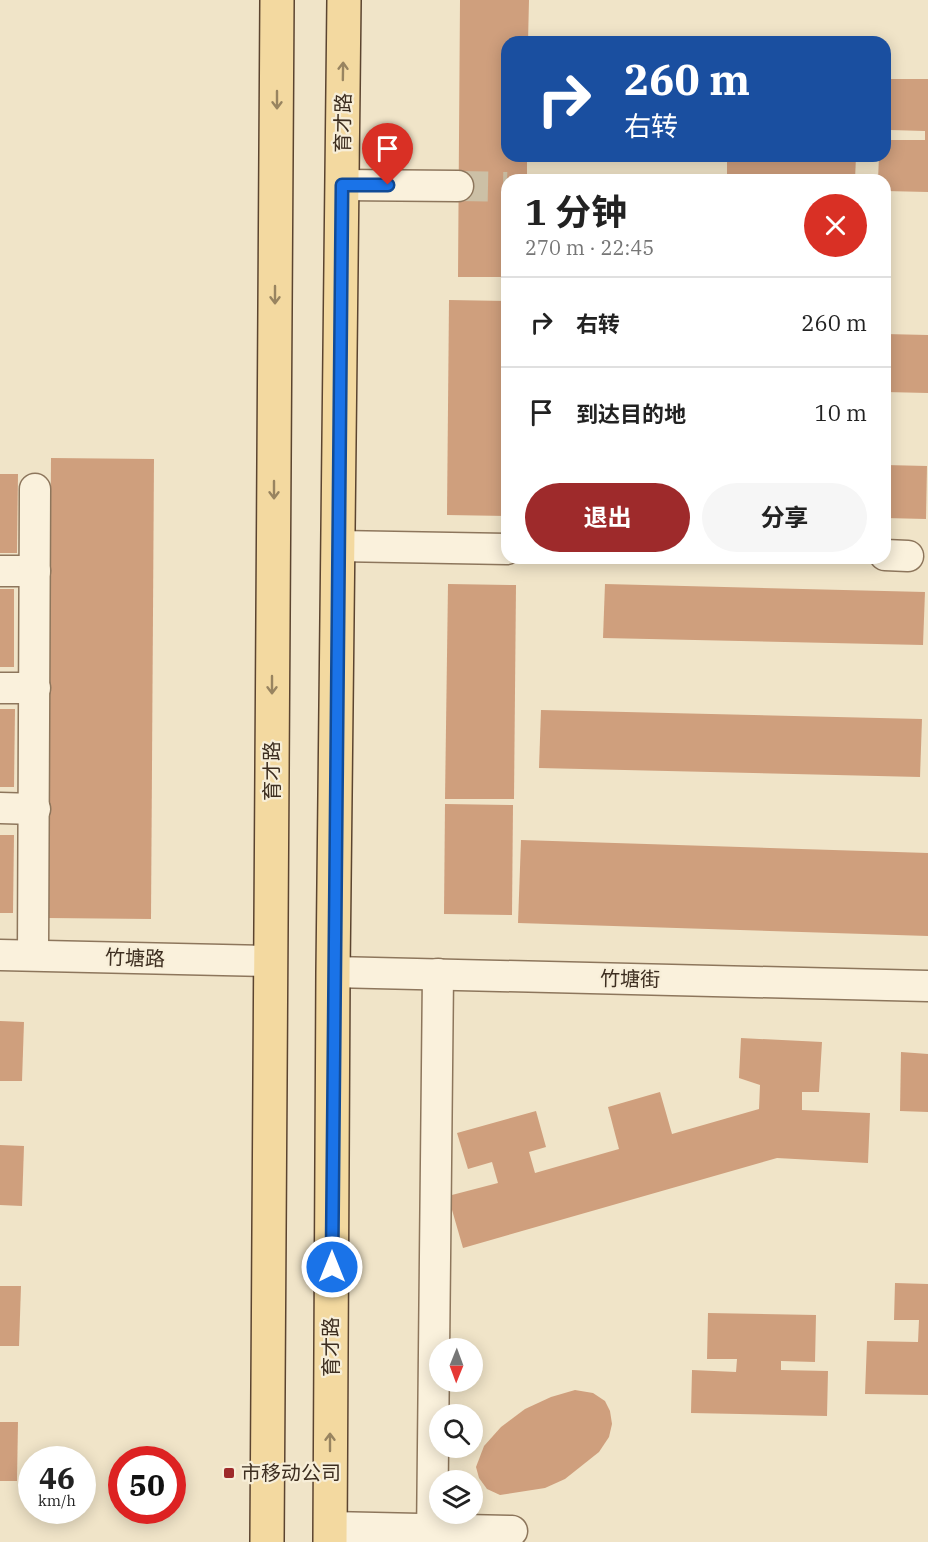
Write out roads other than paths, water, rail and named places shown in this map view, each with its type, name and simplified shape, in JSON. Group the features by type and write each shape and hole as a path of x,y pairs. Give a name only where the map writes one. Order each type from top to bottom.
{"main road":[{"name":"育才路","path":"267,1542 277,0"},
{"name":"育才路","path":"330,1535 333,972 344,0"}],"street":[{"path":"342,185 458,186"},
{"path":"33,955 35,489"},
{"path":"338,546 501,549"},
{"path":"0,571 35,571"},
{"path":"0,688 35,688"},
{"path":"0,808 35,809"},
{"name":"竹塘路","path":"0,955 270,961"},
{"name":"竹塘街","path":"333,972 928,986"},
{"path":"432,1536 438,974"},
{"path":"330,1535 432,1536 512,1531"}],"tunnel":[{"path":"458,186 501,187"}],"place":[{"name":"市移动公司","path":"229,1473"}]}
